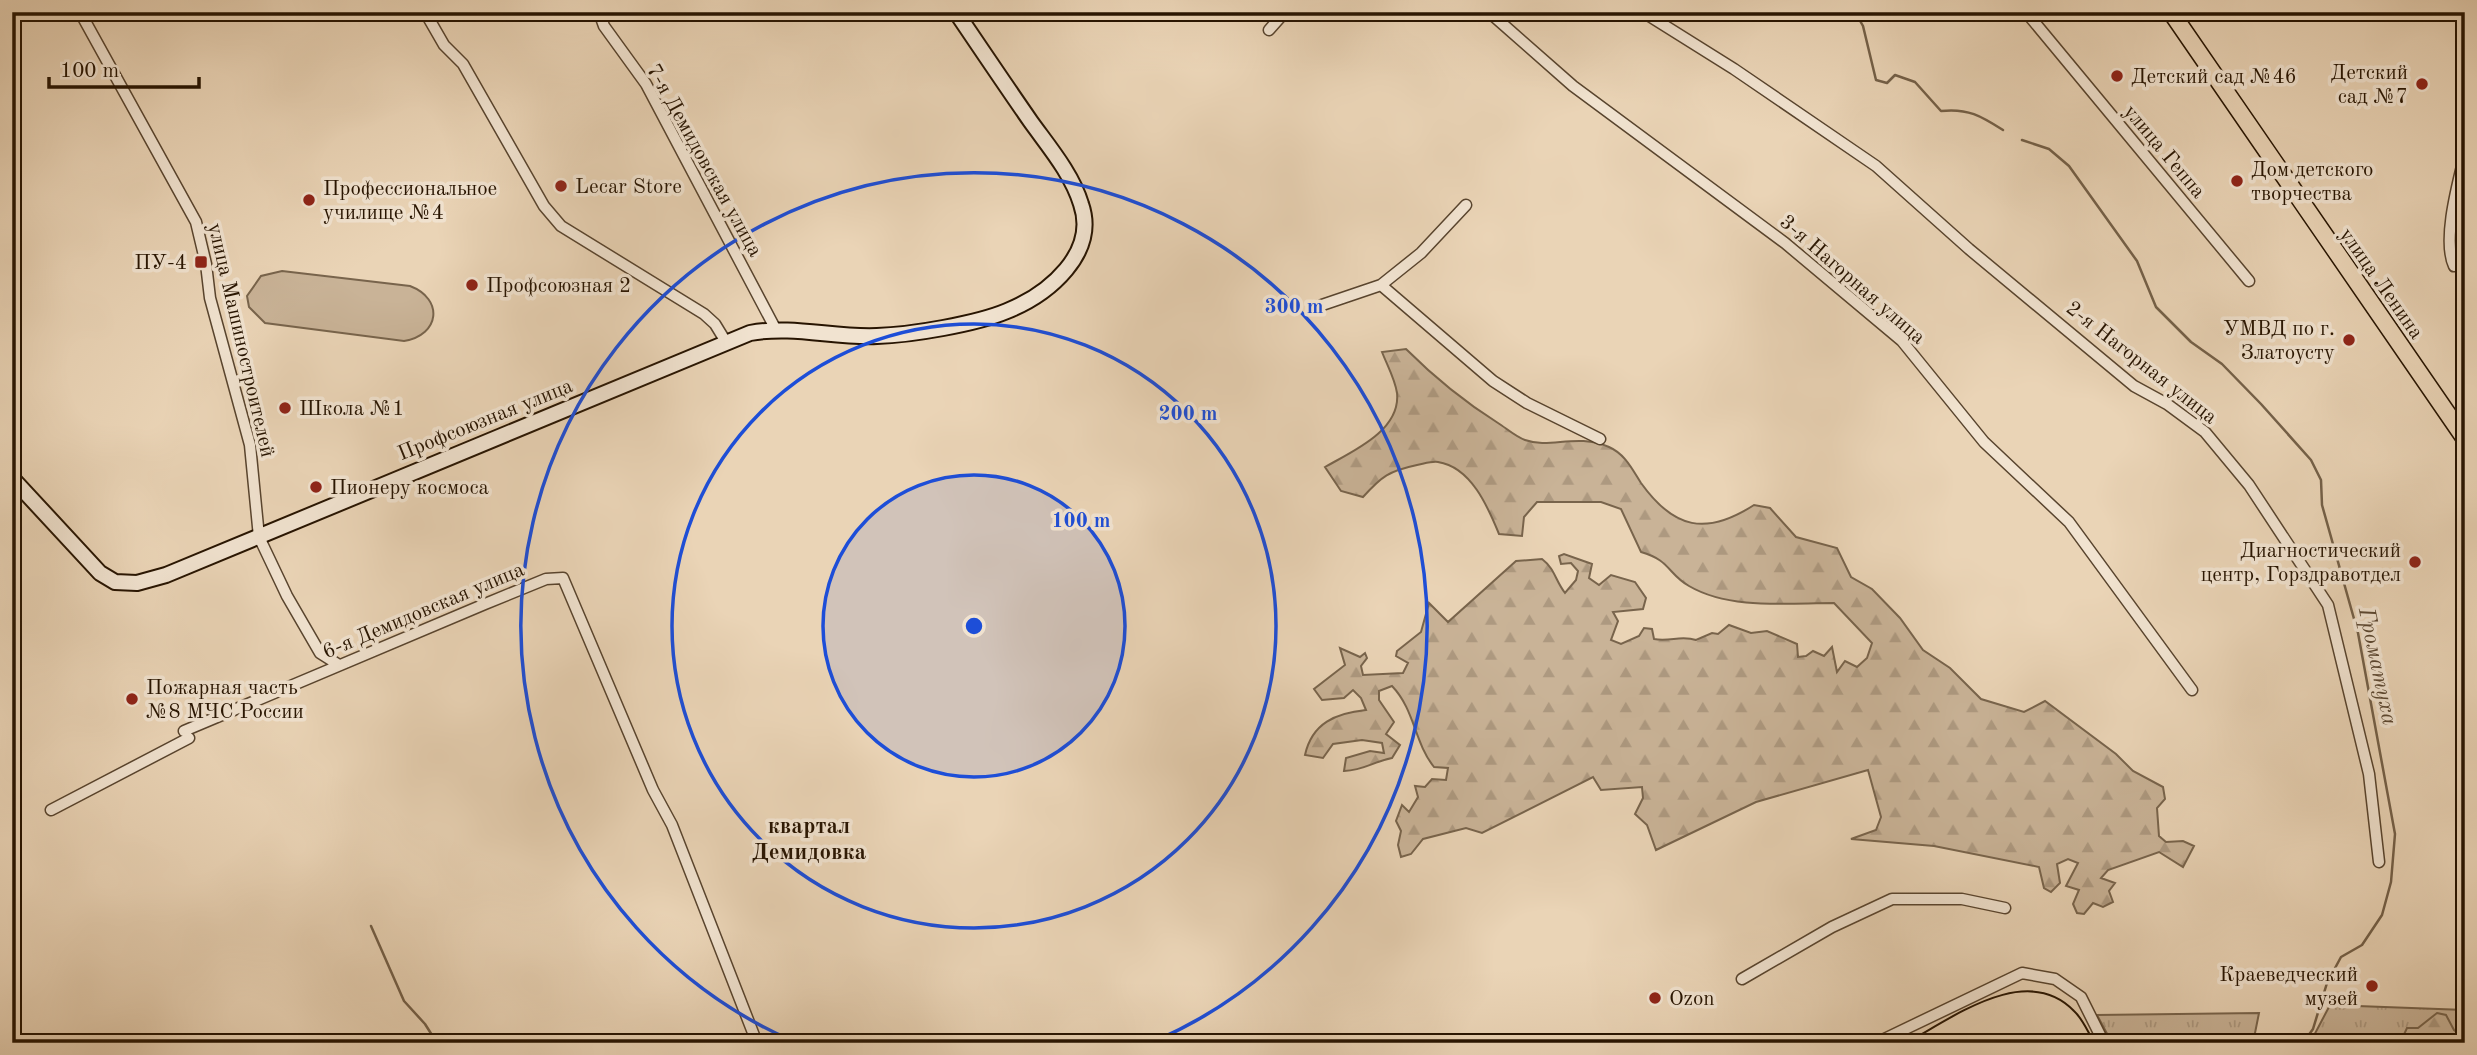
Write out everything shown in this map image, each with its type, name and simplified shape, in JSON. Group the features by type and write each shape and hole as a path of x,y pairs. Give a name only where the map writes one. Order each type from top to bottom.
{"main road":[{"name":"Профсоюзная улица","path":"12,478 82,556 115,582 137,583 166,575 259,537 726,342 775,328 878,336 965,323 1007,311 1038,294 1078,254 1085,237 1081,203 1071,181 956,12"},
{"name":"улица Ленина","path":"2171,12 2465,439"}],"street":[{"name":"улица Машиностроителей","path":"80,12 196,222 206,264 210,299 250,445 259,537 287,596 320,653 340,665"},
{"path":"425,12 444,45 463,64 544,206 561,226 704,314 715,324 726,342"},
{"name":"7-я Демидовская улица","path":"599,12 604,26 646,84 775,328"},
{"path":"1269,30 1285,12"},
{"name":"3-я Нагорная улица","path":"1489,12 1573,86 1786,243 1902,341 1984,442 2070,522 2192,690"},
{"name":"2-я Нагорная улица","path":"1643,12 1746,76 1877,166 1969,248 2134,386 2166,404 2205,432 2249,485 2328,605 2369,774 2379,862"},
{"name":"улица Геппа","path":"2026,12 2249,281"},
{"path":"2465,154 2451,231 2450,256 2454,266 2465,263"},
{"path":"1322,305 1381,285 1422,253 1466,205"},
{"path":"1381,285 1493,381 1527,403 1600,439"},
{"name":"6-я Демидовская улица","path":"51,810 186,734 340,665 546,579 563,578 653,790 672,825 757,1043"},
{"path":"1742,979 1832,927 1892,900 1962,900 2006,908"},
{"path":"1876,1043 2022,973 2055,979 2081,997 2104,1043"}],"green space":[{"path":"282,271 410,286 421,292 433,308 431,324 425,332 404,341 265,323 249,307 247,296 261,276"},
{"path":"1406,349 1461,398 1522,439 1544,443 1586,441 1615,450 1628,462 1653,498 1679,518 1706,524 1737,515 1754,505 1770,508 1796,537 1837,548 1851,577 1872,589 1900,618 1923,650 1950,668 1981,699 2024,712 2045,701 2116,754 2133,771 2163,787 2165,799 2157,808 2159,836 2166,842 2183,841 2194,846 2183,867 2159,852 2108,870 2101,878 2115,883 2109,891 2113,902 2103,907 2093,903 2084,914 2077,913 2073,904 2079,890 2066,886 2078,863 2068,859 2057,864 2060,883 2051,892 2044,888 2039,867 1934,846 1851,839 1876,830 1881,817 1868,770 1756,802 1656,850 1647,825 1635,814 1643,798 1642,787 1601,790 1593,777 1482,833 1466,828 1423,839 1411,854 1401,857 1398,845 1401,831 1396,821 1402,805 1409,812 1418,797 1415,786 1425,787 1432,779 1446,780 1448,768 1434,767 1427,757 1405,705 1392,686 1379,691 1379,700 1394,722 1386,734 1400,745 1392,758 1344,771 1346,758 1370,751 1384,753 1382,743 1362,740 1333,744 1323,758 1305,755 1308,744 1319,727 1335,717 1366,710 1361,698 1353,690 1344,698 1322,700 1314,689 1345,665 1340,648 1360,657 1365,653 1367,658 1361,666 1363,675 1403,673 1408,663 1396,656 1397,651 1421,632 1429,603 1448,622 1516,561 1542,559 1550,567 1565,593 1576,580 1578,571 1571,563 1561,564 1559,556 1564,554 1592,564 1589,578 1599,585 1611,575 1635,582 1646,598 1643,609 1613,612 1618,621 1611,640 1621,644 1639,636 1644,628 1652,629 1654,639 1696,640 1712,633 1718,634 1729,625 1751,633 1767,631 1797,644 1798,657 1813,651 1824,656 1832,647 1837,672 1845,661 1857,667 1867,658 1872,643 1834,603 1741,602 1705,594 1689,586 1658,559 1641,552 1621,509 1601,502 1537,502 1524,517 1522,536 1499,534 1484,501 1469,480 1450,465 1438,462 1393,472 1381,479 1363,497 1341,491 1325,467 1372,439 1391,418 1397,393 1382,352"},
{"path":"2330,1005 2465,1010 2465,1043 2310,1043"},
{"path":"2259,1013 2253,1043 2112,1043 2097,1015"},
{"path":"2437,1013 2446,1015 2454,1030 2465,1038 2465,1043 2400,1043 2407,1028 2418,1028"}],"waterway":[{"name":"Громатуха","path":"1855,12 1863,26 1876,80 1887,83 1895,75 1915,82 1941,111 1974,114 2003,130"},
{"name":"Громатуха","path":"2022,140 2049,149 2069,166 2137,261 2156,307 2191,342 2222,364 2261,404 2311,460 2321,480 2322,505 2358,633 2395,834 2391,882 2382,915 2362,945 2341,957 2327,983 2313,1029 2303,1043"},
{"path":"371,926 404,1001 425,1024 437,1043"}],"tram line":[{"path":"1906,1043 1989,999 2012,993 2034,992 2055,997 2074,1011 2095,1043"}],"place":[{"name":"Детский сад №46","path":"2117,76"},
{"name":"Детский сад №7","path":"2422,84"},
{"name":"Дом детского творчества","path":"2237,181"},
{"name":"Lecar Store","path":"561,186"},
{"name":"Профессиональное училище №4","path":"309,200"},
{"name":"ПУ-4","path":"201,262"},
{"name":"Профсоюзная 2","path":"472,285"},
{"name":"УМВД по г. Златоусту","path":"2349,340"},
{"name":"Школа №1","path":"285,408"},
{"name":"Пионеру космоса","path":"316,487"},
{"name":"Диагностический центр, Горздравотдел","path":"2415,562"},
{"name":"Пожарная часть №8 МЧС России","path":"132,699"},
{"name":"Краеведческий музей","path":"2372,986"},
{"name":"Ozon","path":"1655,998"}],"district":[{"name":"квартал Демидовка","path":"809,838"}]}
